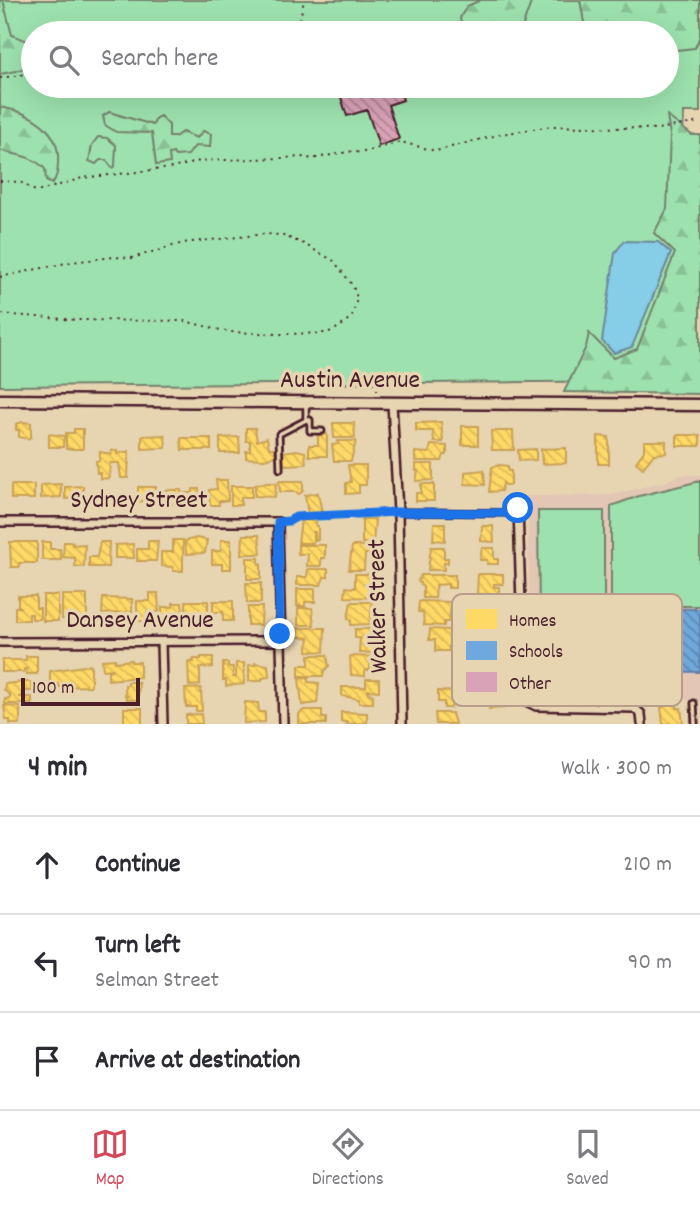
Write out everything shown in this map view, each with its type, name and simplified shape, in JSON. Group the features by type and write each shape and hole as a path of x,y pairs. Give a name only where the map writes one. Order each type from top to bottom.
{"main road":[{"name":"Austin Avenue","path":"0,400 700,405"}],"street":[{"name":"Walker Street","path":"392,403 398,512 402,724"},
{"path":"518,510 520,594"},
{"name":"Sydney Street","path":"0,522 278,522"},
{"path":"278,522 282,724"},
{"name":"Dansey Avenue","path":"0,642 281,641"},
{"path":"161,642 163,724"},
{"path":"536,706 638,707 642,724"}],"lane":[{"path":"306,402 306,420"},
{"path":"306,420 310,420 310,431 322,431"},
{"path":"280,470 279,434 306,420"},
{"path":"398,512 518,510"},
{"path":"694,703 695,724"}],"path":[{"path":"300,21 304,0"},
{"path":"0,78 21,75"},
{"path":"0,181 19,182 37,192 82,178 172,168 200,161 311,159 360,153 401,142 436,151 501,134 552,125 658,130 700,122"},
{"path":"0,277 71,262 114,257 132,258 167,246 204,239 265,234 281,235 302,243 334,261 353,286 357,298 353,315 340,327 316,333 229,332 204,324 163,319 99,320 0,314"},
{"path":"278,522 296,517 398,512"}],"shaded area":[{"path":"681,475 700,475 700,700 682,700 682,594 529,594 527,496 611,495"}],"green space":[{"path":"0,0 700,0 700,112 684,112 674,381 0,386"},
{"path":"0,0 3,0 12,35 21,38 21,69 0,74"},
{"path":"481,0 532,0 524,21 461,21 467,6"},
{"path":"580,0 700,0 700,36 695,48 679,50 679,21 584,21"},
{"path":"0,107 32,118 49,132 58,151 57,172 52,184 46,181 45,169 35,161 0,150"},
{"path":"109,112 153,125 160,116 169,125 169,137 175,137 182,132 197,138 203,131 211,134 210,147 195,146 188,155 169,154 170,163 156,165 152,133 116,132 105,125 103,116"},
{"path":"667,116 692,135 700,135 700,394 564,392 586,347 589,333 614,358 637,349 675,253 654,233 667,209 670,135"},
{"path":"98,137 107,138 116,145 115,166 112,168 106,160 100,160 96,164 89,161 92,145"},
{"path":"700,481 700,606 682,606 682,594 611,594 611,506"},
{"path":"538,511 604,511 604,594 539,594"}],"water":[{"path":"624,241 658,242 671,253 632,347 614,353 602,341 615,253"}],"building: Homes":[{"path":"441,422 443,442 434,442 433,431 416,431 416,423"},
{"path":"31,423 31,437 28,439 19,437 19,430 16,430 16,424"},
{"path":"333,423 354,423 355,438 334,438"},
{"path":"462,426 478,426 478,445 462,445"},
{"path":"246,428 255,428 257,441 267,438 269,448 275,448 275,456 264,459 246,458 246,451 250,451 250,441 246,441"},
{"path":"74,429 83,429 83,449 66,449 66,433 74,433"},
{"path":"491,431 513,431 514,450 492,450"},
{"path":"49,434 64,436 63,447 49,447"},
{"path":"318,434 327,434 327,456 309,456 309,445 318,445"},
{"path":"165,435 166,448 142,449 142,436"},
{"path":"677,435 700,435 700,446 677,446"},
{"path":"598,436 609,437 609,464 598,464"},
{"path":"239,437 240,453 220,453 220,438"},
{"path":"181,438 211,438 211,450 182,450"},
{"path":"338,441 356,441 351,461 334,461 332,445 338,444"},
{"path":"644,441 666,441 666,453 654,454 643,468 636,462 644,451"},
{"path":"431,445 447,446 447,455 444,455 442,461 415,461 415,452 429,453"},
{"path":"566,448 566,463 542,464 541,449"},
{"path":"536,449 536,460 519,461 518,450"},
{"path":"111,450 117,450 117,454 129,451 128,478 121,478 119,463 110,463 109,478 100,479 96,461 99,461 100,452 111,454"},
{"path":"283,452 305,452 306,464 284,465"},
{"path":"416,464 433,464 433,480 416,481"},
{"path":"348,465 366,465 366,485 359,485 359,493 346,494 346,483 351,482"},
{"path":"508,466 508,471 511,471 511,485 503,483 501,491 489,492 492,467"},
{"path":"484,470 485,485 465,484 465,472"},
{"path":"216,480 227,480 228,501 210,505 209,490 217,489"},
{"path":"279,481 303,481 303,491 299,494 280,492"},
{"path":"276,483 275,497 255,496 255,485"},
{"path":"61,484 61,497 41,498 41,485"},
{"path":"421,484 434,484 434,501 416,501 416,493 421,493"},
{"path":"11,485 34,485 34,499 11,499"},
{"path":"83,486 83,492 77,492 77,498 65,499 65,487"},
{"path":"231,486 252,486 252,497 241,497 241,505 231,505"},
{"path":"138,487 156,487 156,498 138,502"},
{"path":"193,489 204,493 204,503 184,505 184,493 193,493"},
{"path":"181,490 181,504 160,503 159,492"},
{"path":"318,493 322,512 308,514 305,495"},
{"path":"362,519 375,519 373,544 362,543"},
{"path":"301,520 316,520 318,540 315,540 313,532 313,543 298,543"},
{"path":"434,523 445,523 445,541 433,540"},
{"path":"482,526 493,526 494,542 481,541"},
{"path":"243,535 259,535 261,554 242,554"},
{"path":"196,538 207,540 205,553 186,554 185,541"},
{"path":"173,540 183,540 183,571 173,571 173,567 161,566 161,552 173,552"},
{"path":"221,540 231,540 231,569 222,569 222,564 212,564 212,551 221,551"},
{"path":"148,541 158,541 156,561 137,561 137,549 148,549"},
{"path":"10,542 37,542 37,563 19,563 19,567 11,567"},
{"path":"42,542 50,542 50,549 60,549 61,560 42,560"},
{"path":"64,542 73,542 72,545 85,544 84,567 75,566 75,558 63,557"},
{"path":"100,542 109,542 108,567 89,567 89,557 97,557"},
{"path":"133,544 134,558 115,558 115,545"},
{"path":"298,545 325,545 325,558 321,558 321,566 307,566 308,554 298,554"},
{"path":"352,546 372,546 372,554 365,554 364,570 349,570"},
{"path":"431,547 444,547 444,558 448,558 448,563 444,563 444,570 428,570"},
{"path":"482,548 494,548 494,559 498,559 498,564 487,564 487,560 480,560"},
{"path":"247,558 259,558 261,579 247,579"},
{"path":"308,569 328,569 328,577 324,577 321,585 297,585 297,577 307,577"},
{"path":"355,574 371,574 368,588 383,588 383,598 345,597 346,587 355,588"},
{"path":"478,574 503,574 503,584 494,584 494,587 499,587 499,594 477,594"},
{"path":"421,575 455,575 455,588 448,588 448,584 436,585 435,598 423,598 423,587 418,581"},
{"path":"246,583 261,583 261,603 247,603"},
{"path":"297,589 315,589 315,602 305,602 305,606 297,606"},
{"path":"150,593 158,593 159,612 147,612 147,621 137,621 137,601 150,601"},
{"path":"43,595 58,595 58,621 43,621"},
{"path":"62,595 87,595 87,619 62,619"},
{"path":"18,596 36,596 40,619 32,619 32,614 29,614 29,620 15,620 15,607 21,607 18,606"},
{"path":"103,598 132,599 132,612 102,614"},
{"path":"186,601 208,601 208,622 198,622 198,613 186,613"},
{"path":"213,601 233,601 233,621 223,621 223,612 213,612"},
{"path":"421,601 451,602 449,622 444,622 444,626 424,625 423,612 418,612"},
{"path":"351,602 372,602 370,624 351,625 351,619 348,618"},
{"path":"173,603 182,603 184,621 162,619 162,607 173,607"},
{"path":"248,607 262,607 261,625 248,625"},
{"path":"298,608 312,608 314,625 298,625"},
{"path":"298,628 325,628 324,652 307,651 309,638 298,637"},
{"path":"355,629 379,629 379,648 376,648 376,653 359,653 360,638 355,638"},
{"path":"430,629 449,630 449,651 435,651 435,640 429,640"},
{"path":"309,655 327,655 329,666 323,676 299,676 299,665 309,665"},
{"path":"26,656 37,656 37,674 27,674 27,669 24,669 24,672 2,672 2,660 26,660"},
{"path":"350,656 378,657 378,667 370,666 370,670 365,670 365,676 351,675"},
{"path":"213,657 213,667 200,668 200,685 189,686 188,662 194,662 193,659"},
{"path":"115,659 115,662 140,662 140,677 108,680 108,671 114,669 103,670 102,660"},
{"path":"223,663 233,667 233,677 236,677 236,663 244,663 244,684 226,686 226,680 223,680"},
{"path":"91,665 91,686 50,685 50,671"},
{"path":"249,665 268,665 269,677 262,678 262,681 249,681"},
{"path":"299,678 308,678 308,682 319,683 317,703 302,705"},
{"path":"366,679 379,679 379,691 368,690 368,693 373,695 373,703 359,703 359,699 342,696 342,687 366,687"},
{"path":"30,682 33,691 24,691 24,695 19,697 32,697 32,704 5,704 5,699 10,698 10,695 4,690 5,684"},
{"path":"128,682 139,682 138,700 127,700 125,685 128,685"},
{"path":"201,688 202,711 196,711 196,707 186,707 185,689"},
{"path":"438,691 452,692 451,708 444,708 444,702 438,702"},
{"path":"245,702 258,703 259,712 265,712 265,722 244,723"},
{"path":"4,706 20,707 20,724 10,724 10,720 6,720"},
{"path":"489,706 504,706 504,708 489,709"},
{"path":"661,707 681,708 683,724 663,724"},
{"path":"124,708 142,708 142,724 124,724"},
{"path":"304,710 322,710 322,718 326,718 326,724 299,724 299,714"},
{"path":"341,712 367,713 367,723 341,722"},
{"path":"435,713 452,713 455,724 436,724"},
{"path":"201,714 202,724 186,724 186,715"}],"building: Schools":[{"path":"682,609 700,609 700,672 682,672"}],"building: Other":[{"path":"341,98 402,98 388,105 399,139 379,146 367,110 347,116"}],"route":[{"path":"280,634 278,522 296,517 398,512 519,513 518,508"}]}
